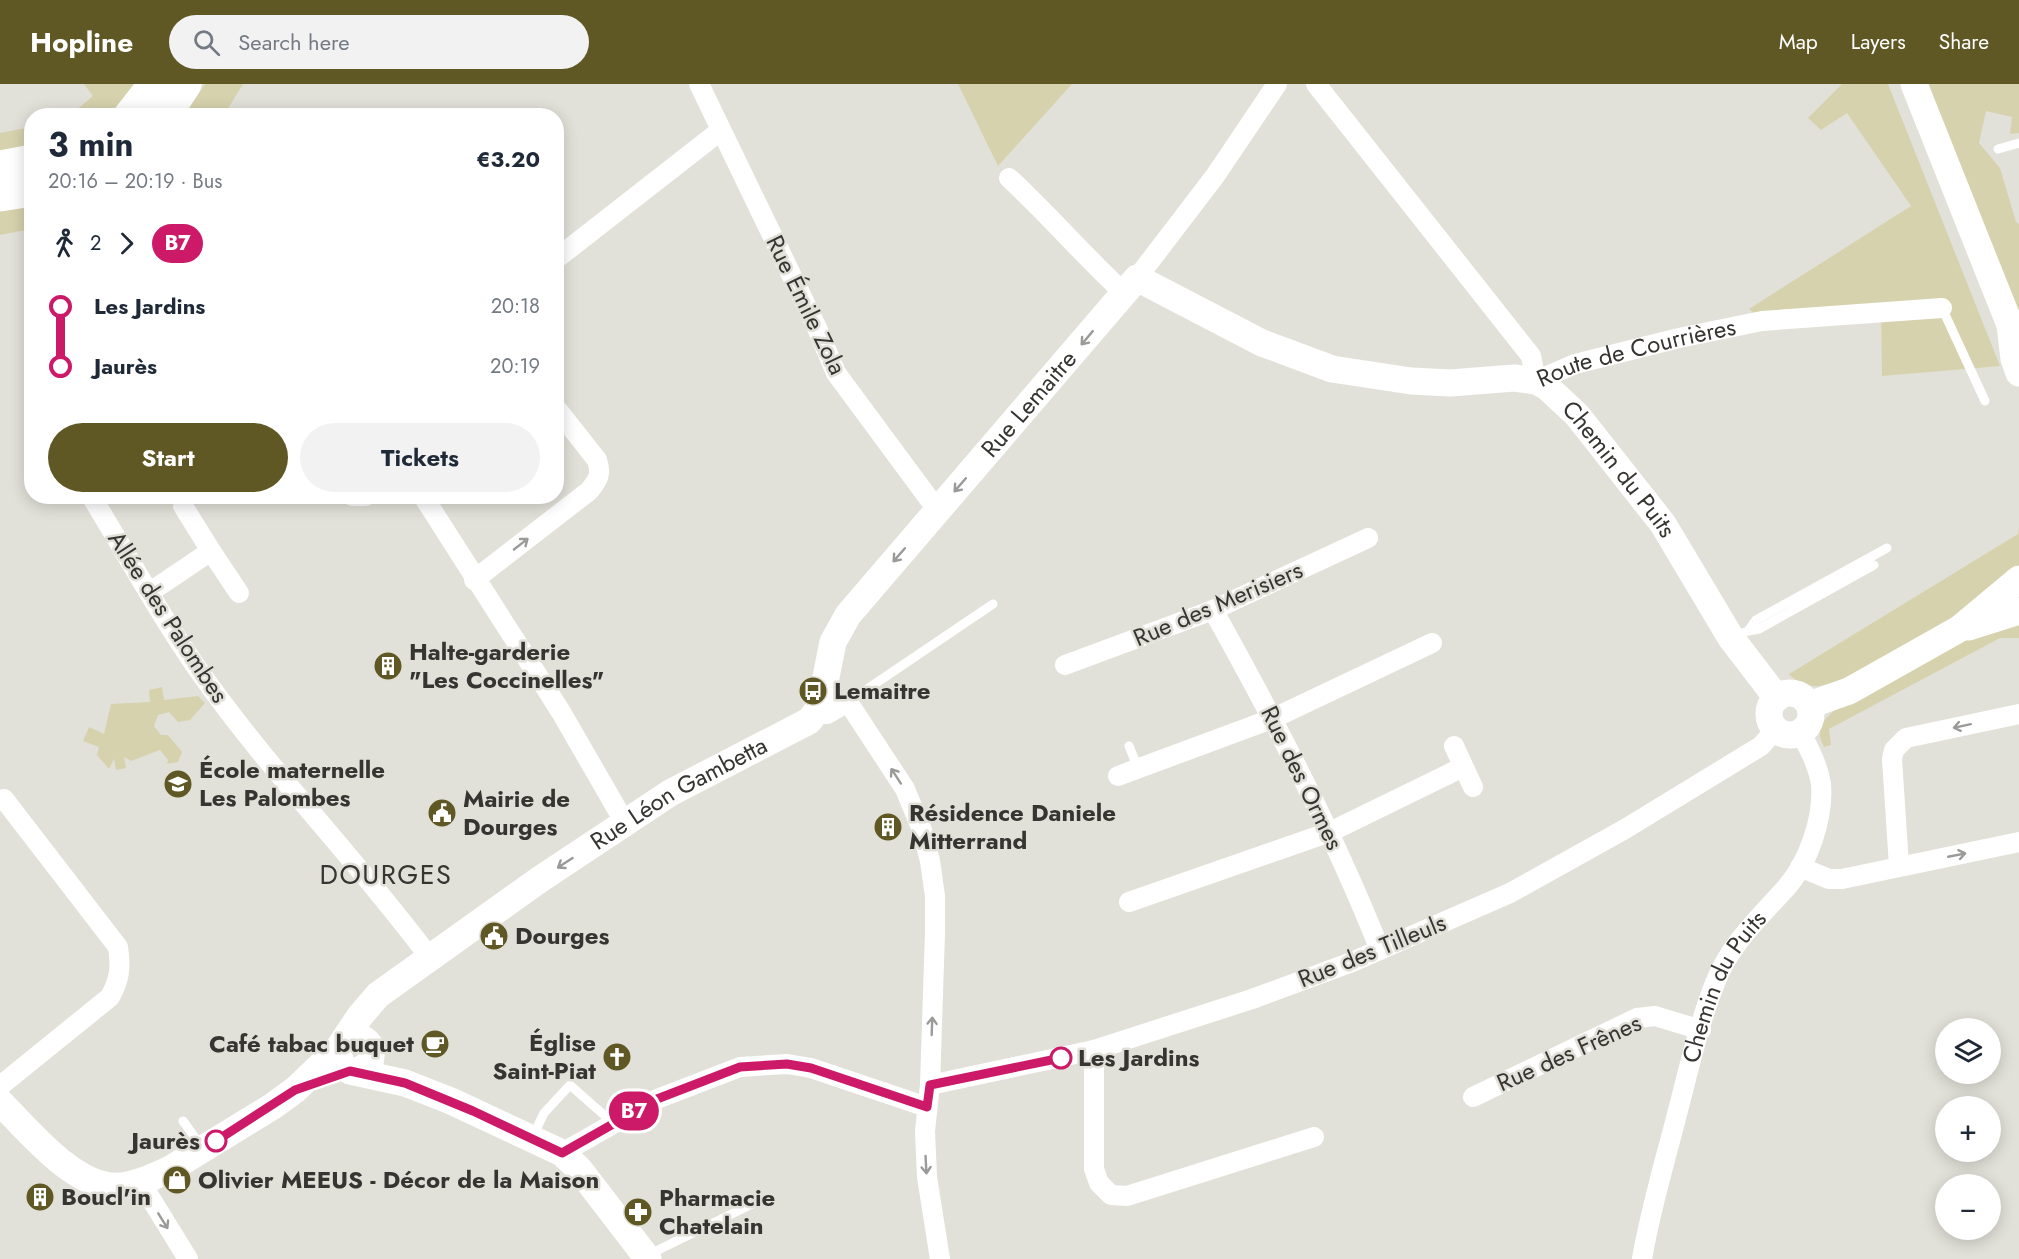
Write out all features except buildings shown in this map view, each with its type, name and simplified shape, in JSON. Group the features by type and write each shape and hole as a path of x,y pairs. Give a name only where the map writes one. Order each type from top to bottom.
{"highway":[{"path":"136,108 155,84"},
{"path":"169,108 185,84"},
{"path":"0,167 24,163"},
{"path":"0,195 24,191"}],"street":[{"name":"Rue Émile Zola","path":"699,84 817,328 836,373 938,511"},
{"name":"Rue Lemaitre","path":"806,722 820,707 830,653 838,630 860,599 1131,286 1215,176 1277,84"},
{"path":"1316,84 1531,356 1536,381"},
{"path":"1914,84 2015,332 2014,359 2019,373"},
{"path":"564,253 720,131"},
{"path":"1009,178 1059,225 1075,247 1131,286"},
{"name":"Route de Courrières","path":"1131,286 1262,343 1332,369 1411,381 1450,383 1514,378 1536,381 1575,364 1679,338 1762,321 1941,308"},
{"name":"Chemin du Puits","path":"1536,381 1561,398 1577,415 1663,524 1739,634 1777,698"},
{"path":"474,580 589,491 597,481 600,470 597,460 564,418"},
{"name":"Allée des Palombes","path":"96,504 150,592 161,616 213,690 287,785 333,835 430,958"},
{"path":"428,504 474,580 561,712 626,823"},
{"path":"183,506 239,593"},
{"name":"Rue des Merisiers","path":"1065,664 1213,610 1368,538"},
{"path":"150,592 212,551"},
{"path":"1809,705 1849,691 1959,629 2019,579"},
{"name":"Rue des Ormes","path":"1213,610 1274,718 1330,832 1380,950"},
{"path":"1959,629 1983,625 2019,612"},
{"path":"1118,776 1274,718 1432,643"},
{"path":"1790,692 1803,698 1809,705 1809,721 1788,731 1770,711 1777,698 1790,692"},
{"path":"806,722 827,714 848,702 905,789 922,830 930,861 935,905 930,1085 927,1107 927,1177 940,1259"},
{"path":"1899,866 1892,759 1900,742 1906,738 2019,714"},
{"name":"Rue Léon Gambetta","path":"355,1055 370,1020 389,989 430,958 670,793 806,722"},
{"name":"Chemin du Puits","path":"1642,1259 1647,1227 1715,982 1734,947 1759,914 1786,888 1800,867 1816,828 1821,784 1816,762 1788,731"},
{"name":"Rue des Tilleuls","path":"930,1085 1094,1050 1252,999 1380,950 1510,893 1626,830 1788,731"},
{"path":"1454,746 1473,787"},
{"path":"1129,902 1330,832 1464,767"},
{"path":"0,1086 110,997 118,983 121,968 118,947 4,799"},
{"path":"1800,867 1829,879 2019,842"},
{"name":"Rue des Frênes","path":"1473,1097 1637,1018 1655,1016 1701,1030"},
{"path":"1094,1050 1094,1168 1099,1183 1111,1195 1127,1196 1314,1137"},
{"path":"0,1102 41,1143 82,1177 113,1186 140,1181 172,1168 355,1055 405,1083 562,1153 579,1169 646,1257"},
{"path":"562,1153 657,1099 740,1067 765,1065 811,1068 927,1107"},
{"path":"140,1181 188,1259"}],"lane":[{"path":"1998,149 2019,143"},
{"path":"1941,308 1985,401"},
{"path":"1739,634 1756,620 1887,548"},
{"path":"1739,634 1759,629 1874,565"},
{"path":"848,702 993,604"},
{"path":"1129,747 1138,768"},
{"path":"532,1138 544,1113 570,1085 613,1123"},
{"path":"183,1121 203,1149"},
{"path":"646,1257 756,1202"}],"shaded area":[{"path":"84,84 138,84 123,102 114,108 79,108 93,96"},
{"path":"205,84 243,84 228,108 189,108"},
{"path":"958,84 1072,84 998,166"},
{"path":"1842,84 1888,84 2000,366 1882,376 1881,303 1756,315 1749,309 1911,206 1847,113 1821,130 1808,118"},
{"path":"1926,84 2019,84 2019,133 2010,134 2012,117 1986,111 1979,143 2000,168 2016,222 2019,224 2019,312"},
{"path":"24,128 24,149 0,153 0,133"},
{"path":"24,206 24,230 0,235 0,209"},
{"path":"2019,527 2019,571 1951,618 1890,655 1836,681 1811,686 1798,681 1789,674 2018,534"},
{"path":"2019,618 2019,638 2000,638 1829,729 1831,745 1824,747 1820,728 1834,711 1963,639"},
{"path":"162,687 164,700 198,696 205,703 190,720 178,722 169,712 158,715 154,726 161,735 168,735 182,752 178,762 167,764 168,760 160,750 131,761 124,757 126,768 116,770 114,759 109,769 97,755 99,747 83,741 89,727 104,734 111,704 150,702 149,690"}],"bus line":[{"name":"B7","path":"216,1141 295,1090 350,1071 405,1083 473,1111 562,1153 584,1138 657,1099 740,1067 787,1064 811,1068 927,1107 930,1085 1061,1058"}],"place":[{"name":"Halte-garderie \"Les Coccinelles\"","path":"388,666"},
{"name":"Lemaitre","path":"813,691"},
{"name":"École maternelle Les Palombes","path":"178,784"},
{"name":"Mairie de Dourges","path":"442,813"},
{"name":"Résidence Daniele Mitterrand","path":"888,827"},
{"name":"Dourges","path":"494,936"},
{"name":"Café tabac buquet","path":"435,1044"},
{"name":"Église Saint-Piat","path":"617,1057"},
{"name":"Les Jardins","path":"1061,1058"},
{"name":"Jaurès","path":"216,1141"},
{"name":"Olivier MEEUS - Décor de la Maison","path":"177,1180"},
{"name":"Boucl'in","path":"40,1197"},
{"name":"Pharmacie Chatelain","path":"638,1212"}],"district":[{"name":"DOURGES","path":"386,875"}]}
